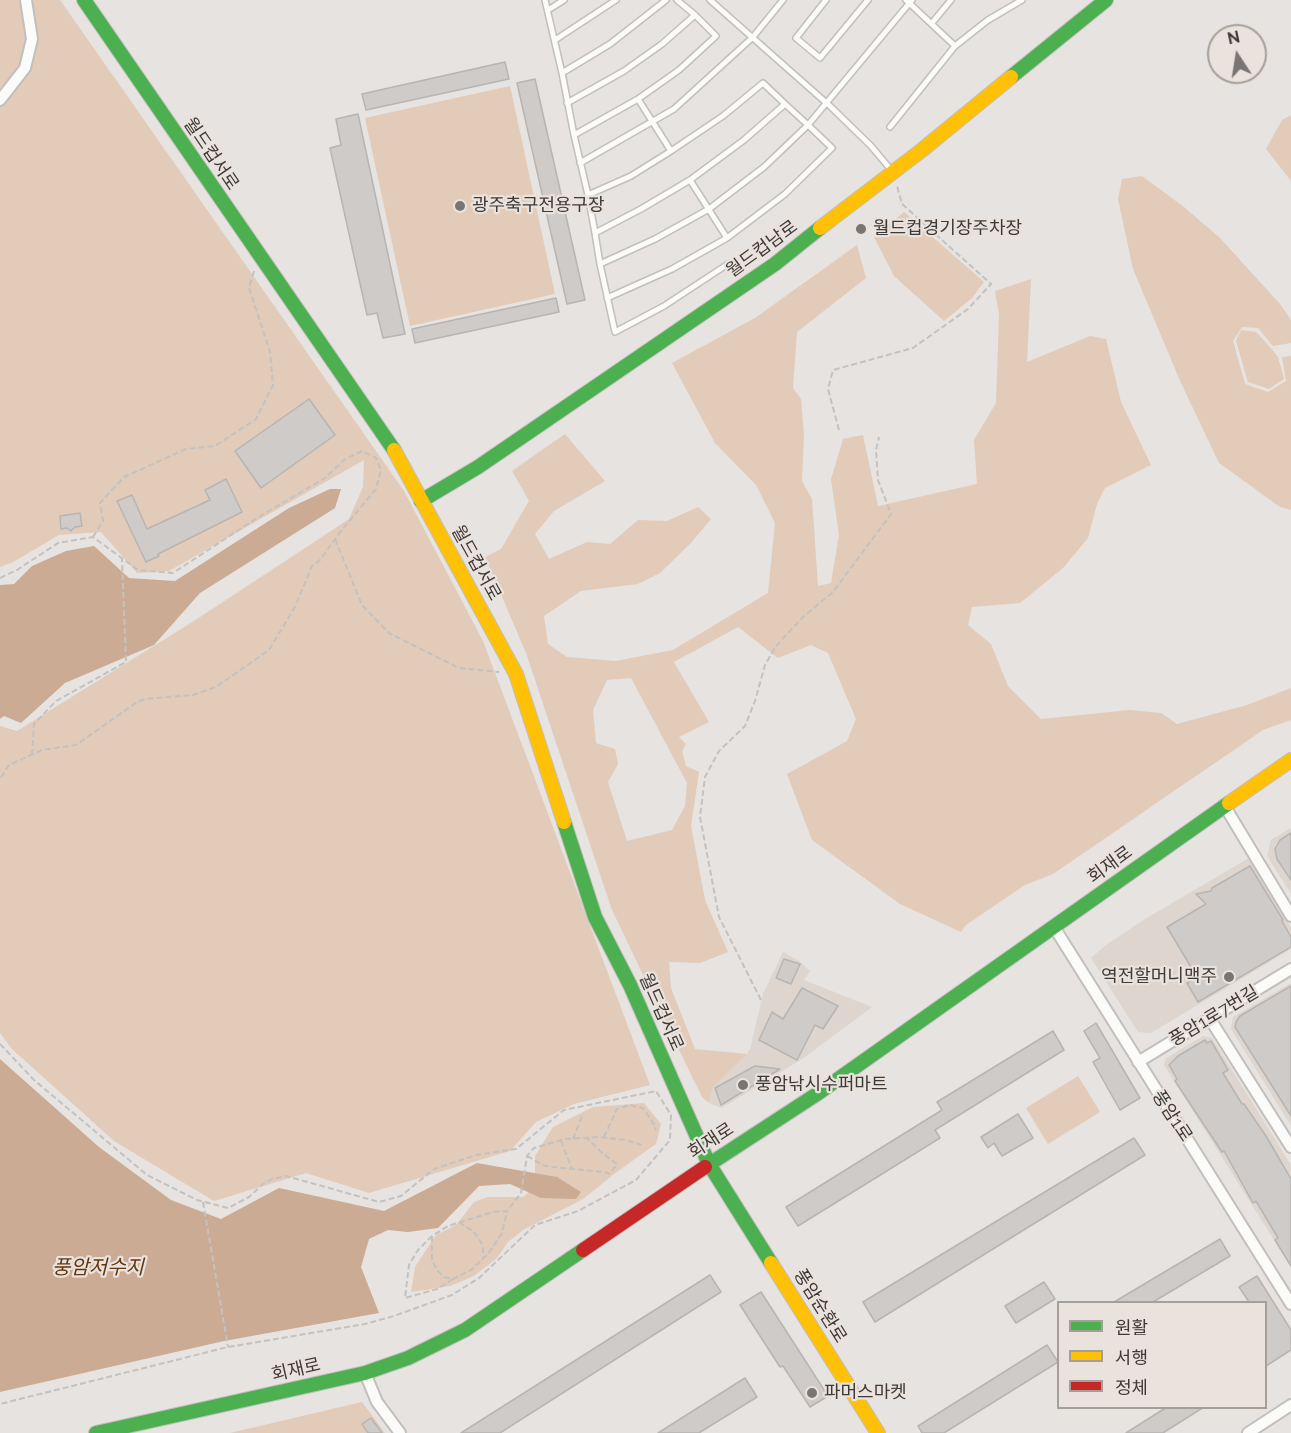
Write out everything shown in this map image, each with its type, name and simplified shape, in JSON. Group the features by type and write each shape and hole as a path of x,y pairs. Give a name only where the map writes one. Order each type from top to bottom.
{"street":[{"path":"0,100 25,68 30,49 32,39 26,0"},
{"name":"월드컵서로","path":"84,0 394,451 516,674 595,917 630,985 709,1164 730,1199"},
{"name":"월드컵남로","path":"421,501 478,467 775,264 1106,0"},
{"name":"회재로","path":"96,1433 365,1373 408,1358 465,1330 709,1164 817,1094 1224,805 1291,760"},
{"path":"1224,805 1291,916"},
{"name":"풍암1로","path":"1054,927 1291,1302"},
{"name":"풍암1로7번길","path":"1138,1062 1291,969"},
{"path":"1210,1018 1291,1147"},
{"name":"풍암순환로","path":"730,1199 878,1433"},
{"path":"365,1373 377,1402 398,1432"},
{"path":"1248,1433 1291,1406"}],"lane":[{"path":"544,0 555,40 615,332 664,306 728,264"},
{"path":"548,10 564,0"},
{"path":"555,40 616,0"},
{"path":"562,74 610,44 666,0"},
{"path":"574,135 638,99 679,70 716,36 677,0"},
{"path":"710,0 827,103 871,146 893,172"},
{"path":"580,163 674,109 753,37 783,0"},
{"path":"826,0 796,38 820,58 868,0"},
{"path":"932,23 951,0"},
{"path":"890,127 955,46 988,20 1022,0"},
{"path":"600,264 655,239 710,208 764,166 808,125 909,1 955,46"},
{"path":"567,103 624,71 662,44 695,15"},
{"path":"588,195 631,176 672,152 723,116 762,83 832,148 785,194 727,238 672,269 607,298"},
{"path":"638,99 672,152"},
{"path":"595,233 641,210 690,180 744,140 785,104"},
{"path":"690,180 710,208 727,238"}],"path":[{"path":"839,430 828,389 833,370 913,348 968,309 991,284 902,204 893,172"},
{"path":"93,537 103,521 100,503 124,477 186,449 215,446 256,419 273,385 270,352 249,288 259,257"},
{"path":"761,1000 719,917 700,817 705,777 719,751 745,726 765,665 776,646 803,617 833,592 891,514 878,480 876,450 879,437"},
{"path":"0,578 17,570 58,543 93,537 138,570 173,573 257,518 325,478 344,460 362,451 376,458 381,470 376,489 320,560 312,566 295,607 269,650 216,687 194,695 145,699 137,702 76,745 42,750 9,765 0,779"},
{"path":"335,539 362,605 389,633 459,668 516,674"},
{"path":"32,754 34,724 56,701 126,662 122,558"},
{"path":"0,1044 34,1080 147,1175 203,1202 228,1208 249,1197 262,1184 286,1176 379,1202 401,1196 434,1169 476,1155 516,1149 564,1110 656,1092 671,1115 670,1140 636,1180 578,1211 535,1225 479,1278 453,1294 365,1324 228,1347 0,1404"},
{"path":"604,1137 617,1109 629,1106 643,1108 656,1130"},
{"path":"573,1139 582,1116"},
{"path":"507,1211 494,1212 459,1222 432,1236 418,1250 409,1265 405,1298 436,1288 471,1270 483,1258 502,1233 507,1211 521,1193 527,1156 534,1148 573,1139 604,1137 645,1146"},
{"path":"527,1156 545,1166 610,1174 617,1164 587,1138"},
{"path":"561,1141 572,1169"},
{"path":"203,1202 228,1347"},
{"path":"459,1222 479,1238 483,1245 483,1258"},
{"path":"432,1236 432,1262 444,1276 453,1279"}],"shaded area":[{"path":"0,0 60,0 404,491 483,641 650,1085 574,1104 536,1122 510,1151 369,1193 306,1173 214,1201 114,1141 12,1049 0,1033 0,726 17,731 194,621 349,519 363,487 364,460 169,571 137,573 101,532 59,535 13,562 0,567"},
{"name":"광주축구전용구장","path":"510,86 555,294 410,326 365,118"},
{"path":"1291,115 1291,181 1266,149 1282,120"},
{"path":"1142,176 1184,207 1220,238 1280,304 1291,320 1291,343 1273,346 1258,328 1242,327 1233,341 1245,384 1268,392 1286,381 1282,357 1291,356 1291,510 1280,507 1219,463 1181,383 1133,269 1118,199 1122,179"},
{"path":"904,212 984,282 972,298 944,321 894,276 874,237"},
{"path":"857,245 866,278 797,332 793,388 801,399 804,435 802,481 812,499 818,586 831,583 839,535 831,479 843,439 863,435 878,506 977,484 974,440 996,403 999,315 995,291 1031,279 1027,362 1090,336 1106,339 1121,402 1151,465 1105,488 1097,504 1088,538 1063,568 1020,603 972,607 968,625 991,644 1008,686 1041,719 1130,710 1161,713 1177,724 1247,705 1291,688 1291,720 1263,730 1053,874 1025,885 966,925 961,932 900,904 812,840 787,774 847,741 856,719 828,653 811,645 778,658 738,627 674,662 709,722 679,737 686,744 682,751 686,766 699,772 691,826 705,900 728,952 700,963 669,962 671,988 695,1049 747,1054 713,1087 709,1103 703,1098 695,1083 612,910 526,653 485,557 501,549 529,501 512,471 565,434 605,481 554,511 535,534 549,559 587,542 610,544 638,520 667,521 698,507 711,519 691,543 660,573 638,584 581,591 544,616 548,644 567,657 616,661 673,650 768,593 775,523 756,485 715,443 672,363 755,318","holes":["631,678 687,783 685,806 672,830 627,841 608,782 618,764 615,749 596,743 593,710 607,680"]},
{"path":"1241,330 1256,332 1278,357 1284,379 1269,389 1248,382 1236,341"},
{"path":"1291,828 1291,894 1267,856 1271,840"},
{"path":"1249,858 1291,927 1291,949 1151,1033 1138,1032 1091,958 1145,919"},
{"path":"783,952 799,961 810,971 804,980 872,1007 805,1057 722,1108 709,1103 713,1087 750,1049 763,994"},
{"path":"1291,983 1291,1126 1231,1029 1233,1017"},
{"path":"1203,1036 1212,1038 1291,1165 1291,1267 1164,1065 1166,1058"},
{"path":"1078,1076 1100,1112 1048,1144 1026,1108"},
{"path":"644,1103 661,1124 656,1144 583,1199 523,1230 508,1242 497,1258 474,1276 450,1286 411,1292 415,1267 436,1235 456,1225 474,1202 488,1197 523,1197 535,1187 535,1156 553,1127 593,1107"},
{"path":"362,1402 385,1433 230,1433"}],"water":[{"path":"330,489 341,489 335,508 200,593 154,645 65,683 21,723 4,716 0,719 0,585 14,584 32,566 66,551 94,546 129,578 175,581 289,508"},
{"name":"풍암저수지","path":"0,1059 99,1147 171,1200 221,1219 279,1188 384,1211 477,1163 557,1177 581,1192 576,1199 541,1198 510,1184 479,1186 438,1228 408,1232 388,1230 369,1239 361,1267 379,1313 224,1341 0,1392"}],"building":[{"path":"505,62 509,79 366,110 362,94"},
{"path":"535,79 585,300 567,304 517,83"},
{"path":"358,114 405,334 383,338 377,313 367,315 330,148 341,145 336,119"},
{"path":"556,298 559,312 415,343 412,329"},
{"path":"309,399 335,435 261,488 235,451"},
{"path":"226,479 242,512 146,562 117,501 132,495 147,529 210,500 205,490"},
{"path":"80,513 82,526 75,527 71,531 67,528 61,529 60,516"},
{"path":"1291,833 1291,880 1277,859 1275,849 1280,840"},
{"path":"1250,866 1283,920 1291,937 1291,947 1198,1002 1187,983 1197,977 1167,927 1206,904 1196,894 1211,891 1212,888"},
{"path":"784,959 800,964 791,984 776,978"},
{"path":"1291,986 1291,1116 1235,1027 1240,1016"},
{"path":"802,988 838,1006 823,1029 815,1025 797,1060 759,1040 772,1012 783,1019"},
{"path":"1096,1023 1140,1098 1120,1110 1093,1062 1100,1058 1084,1031"},
{"path":"1053,1031 1064,1050 935,1130 940,1138 798,1226 786,1207 942,1110 937,1102"},
{"path":"1205,1040 1207,1043 1211,1041 1228,1070 1223,1073 1266,1136 1291,1179 1291,1266 1275,1240 1278,1238 1256,1201 1253,1203 1224,1151 1222,1152 1175,1081 1177,1079 1169,1065 1178,1056"},
{"path":"755,1066 780,1069 721,1105 715,1088"},
{"path":"1018,1114 1033,1138 1002,1156 994,1143 988,1148 981,1137"},
{"path":"1134,1138 1145,1155 875,1322 863,1302"},
{"path":"1220,1239 1230,1256 1155,1301 1116,1301"},
{"path":"710,1275 721,1292 500,1433 461,1433"},
{"path":"1257,1276 1291,1330 1291,1350 1267,1365 1267,1301 1248,1301 1239,1287"},
{"path":"1044,1282 1055,1299 1016,1323 1005,1306"},
{"path":"761,1292 828,1396 810,1407 783,1366 780,1367 740,1305"},
{"path":"1047,1345 1057,1360 1057,1363 944,1433 922,1433 918,1426"},
{"path":"745,1378 757,1397 699,1433 658,1433"},
{"path":"1164,1409 1201,1409 1163,1433 1126,1433"},
{"path":"371,1418 382,1433 368,1433 362,1424"}],"traffic: fast":[{"path":"84,0 394,450"},
{"path":"1011,77 1106,0"},
{"path":"421,501 478,467 775,264 820,228"},
{"path":"705,1167 817,1094 1229,803"},
{"path":"564,822 595,917 630,985 709,1164 771,1263"},
{"path":"96,1433 365,1373 408,1358 465,1330 583,1250"}],"traffic: slow":[{"path":"820,228 922,150 1011,77"},
{"path":"394,450 516,674 564,822"},
{"path":"1229,803 1291,760"},
{"path":"771,1263 878,1433"}],"traffic: jam":[{"path":"583,1250 705,1167"}],"place":[{"name":"광주축구전용구장","path":"460,206"},
{"name":"월드컵경기장주차장","path":"861,229"},
{"name":"역전할머니맥주","path":"1229,977"},
{"name":"풍암낚시수퍼마트","path":"743,1085"},
{"name":"파머스마켓","path":"812,1393"}]}
